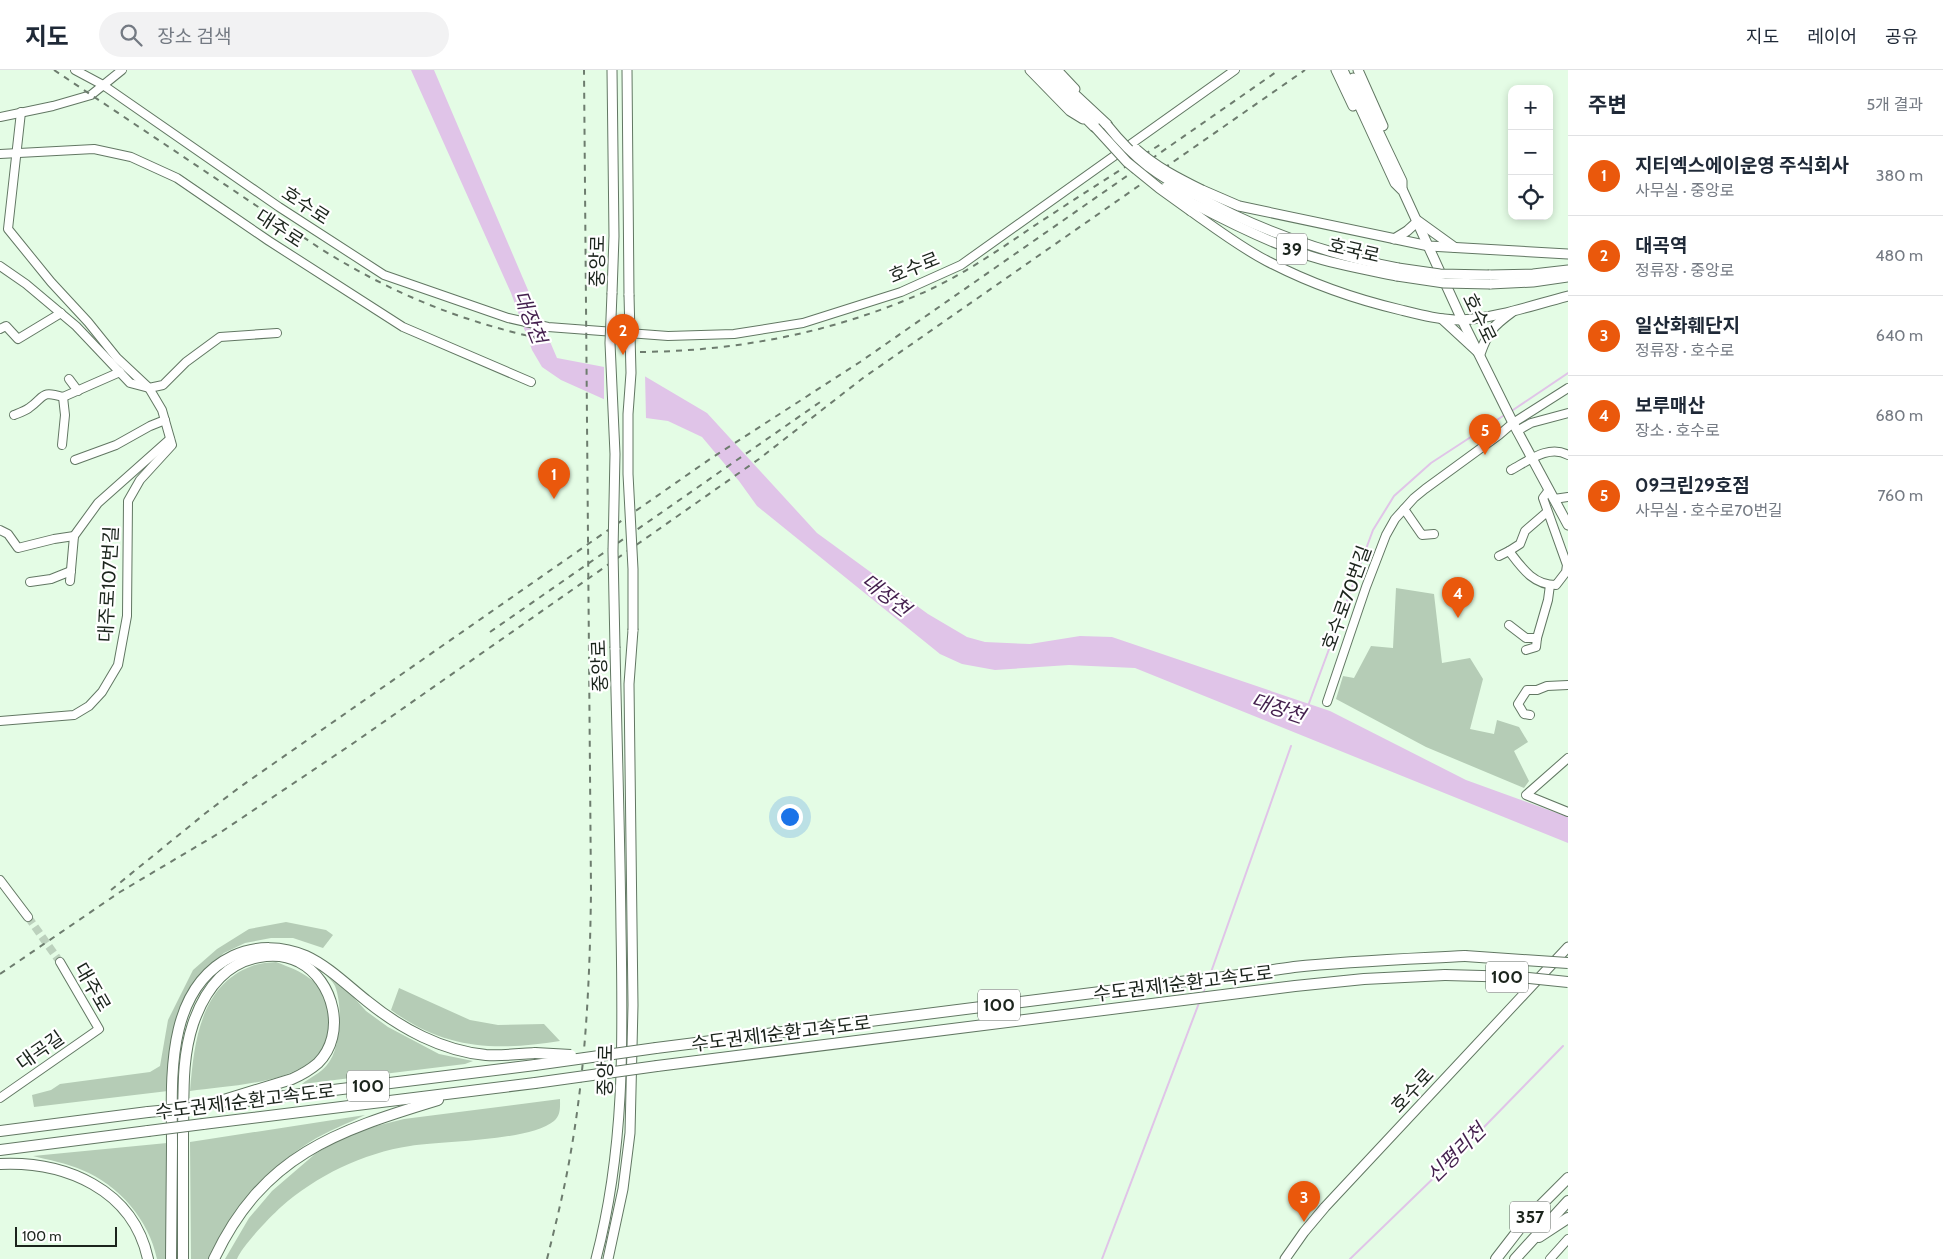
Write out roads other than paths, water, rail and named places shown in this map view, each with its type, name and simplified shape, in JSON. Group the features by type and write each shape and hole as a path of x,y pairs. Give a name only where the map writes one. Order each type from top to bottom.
{"highway":[{"name":"39","path":"1038,70 1095,127"},
{"name":"39","path":"1048,70 1107,125"},
{"path":"171,1259 172,1073 177,1036 185,1010 196,987 219,962 241,952 261,948 287,949 307,956 374,1007 418,1036 462,1051 486,1055 535,1053 594,1057"},
{"path":"183,1259 184,1069 193,1025 200,1008 209,990 220,978 243,961 273,955 299,962 310,970 329,995 333,1009 334,1025 331,1039 326,1053 318,1063 292,1079 201,1106"},
{"name":"수도권제1순환고속도로","path":"2,1131 1188,981 1229,978 1311,966 1465,956 1568,963"},
{"name":"수도권제1순환고속도로","path":"0,1150 466,1092 657,1066 1364,979 1445,975 1519,977 1568,982"},
{"path":"214,1259 226,1234 259,1190 300,1154 361,1125 466,1092"},
{"path":"0,1164 35,1165 60,1170 86,1180 103,1190 117,1201 130,1216 148,1259"},
{"name":"357","path":"1496,1259 1527,1219 1568,1178"},
{"name":"357","path":"1515,1259 1568,1201"},
{"path":"1530,1242 1568,1218"}],"main road":[{"name":"중앙로","path":"596,1259 606,1222 613,1180 621,1095 622,971 613,559 616,454 610,343 614,236 612,70"},
{"name":"중앙로","path":"608,1259 623,1190 630,1133 632,996 629,684 633,630 633,569 628,474 628,414 631,373 627,70"},
{"path":"1030,70 1070,110 1095,127"},
{"path":"1057,70 1107,125"},
{"path":"1336,70 1375,154 1395,174"},
{"name":"호수로","path":"1343,70 1395,174 1402,181 1402,189 1462,320 1515,427 1568,525"},
{"name":"호수로","path":"1350,70 1395,174"},
{"path":"1358,70 1397,158 1395,174"},
{"name":"39","path":"1107,125 1122,144 1143,164 1196,200"},
{"name":"39","path":"1095,127 1163,185 1196,200"},
{"path":"1196,200 1239,206 1429,246 1568,254"},
{"path":"1196,200 1231,240 1265,260 1315,285 1382,306 1442,320 1462,320 1515,310 1568,296"},
{"name":"호국로","path":"1196,200 1253,234 1311,256 1444,283 1490,280"},
{"path":"1394,239 1418,221 1454,247"},
{"name":"39","path":"1490,280 1568,270"},
{"name":"39","path":"1490,280 1533,282 1568,277"},
{"path":"1442,320 1480,354 1486,335 1496,324 1515,310"},
{"name":"호수로","path":"1285,1259 1325,1207 1568,947"}],"street":[{"name":"호수로","path":"75,70 103,85 279,207 384,275 508,318 548,327 668,336 734,334 802,324 901,292 961,265 1235,70"},
{"path":"0,117 91,96 122,70"},
{"path":"21,112 8,229 117,358 149,388 162,410 170,439"},
{"name":"대주로","path":"0,154 94,149 131,156 177,178 269,241 403,328 531,382"},
{"path":"0,266 26,284 76,326 130,383 149,388 163,385 186,362 220,338 277,333"},
{"path":"0,329 6,326 18,339 60,313"},
{"path":"14,415 29,408 42,395 50,393 63,397 120,372"},
{"path":"69,379 78,390"},
{"path":"1515,427 1568,388"},
{"path":"62,445 65,415 63,397"},
{"path":"1515,427 1568,413"},
{"path":"75,460 116,445 165,420"},
{"name":"호수로70번길","path":"1327,702 1366,587 1386,535 1395,519 1425,489 1493,440 1515,427"},
{"name":"대주로107번길","path":"0,721 74,715 89,706 102,692 118,665 126,624 128,501 140,480 172,445 170,439 98,503 74,536 70,581"},
{"path":"1511,470 1552,450 1560,450 1568,455"},
{"path":"1509,551 1523,571 1544,585 1556,585 1566,572 1567,564 1543,498 1549,490"},
{"path":"1554,499 1568,497"},
{"path":"1404,509 1422,535 1434,534"},
{"path":"1499,556 1520,544 1525,531 1547,512"},
{"name":"대주로107번길","path":"0,530 8,534 18,548 74,536"},
{"name":"대주로107번길","path":"30,582 51,579 71,572"},
{"path":"1526,650 1536,647 1550,585"},
{"path":"1509,625 1526,638 1537,638"},
{"path":"1530,716 1524,714 1518,704 1527,690 1537,690 1547,686 1568,685"},
{"path":"1568,758 1526,794 1568,812"},
{"path":"0,880 28,917"},
{"name":"대주로","path":"60,962 99,1029"},
{"name":"대곡길","path":"0,1098 99,1029"},
{"path":"1550,1259 1568,1240"}],"water":[{"name":"대장천","path":"411,70 434,70 557,358 641,374 707,413 817,533 928,614 967,637 985,642 1030,644 1080,636 1112,637 1330,711 1466,780 1568,817 1568,843 1135,668 1069,665 995,670 962,664 940,654 757,506 739,481 702,437 668,421 646,418 561,380 542,367 532,350 511,293"}],"waterway":[{"path":"1513,410 1568,373"},
{"name":"대장천","path":"1308,706 1373,530 1394,496 1431,463 1503,416"},
{"path":"1210,975 1291,746"},
{"path":"1203,994 1206,984"},
{"path":"1102,1259 1199,1003"},
{"name":"신평리천","path":"1350,1259 1446,1166 1563,1046"}],"tunnel":[{"path":"28,917 60,962"}],"railway":[{"path":"54,70 321,249 350,266 434,307 493,327 556,342"},
{"path":"547,1259 566,1178 576,1119 584,1054 590,955 584,70"},
{"path":"111,890 240,787 710,459 860,362 1279,70"},
{"path":"0,974 120,892 221,832 355,742 759,459 863,378 1305,70"},
{"path":"640,352 712,348 783,337 818,329 886,308 936,287 966,271 1161,144"},
{"path":"490,632 823,400"}],"place":[{"name":"대곡역","path":"623,355"},
{"name":"09크린29호점","path":"1485,455"},
{"name":"지티엑스에이운영 주식회사","path":"554,499"},
{"name":"보루매산","path":"1458,618"},
{"name":"일산화훼단지","path":"1304,1222"}]}
